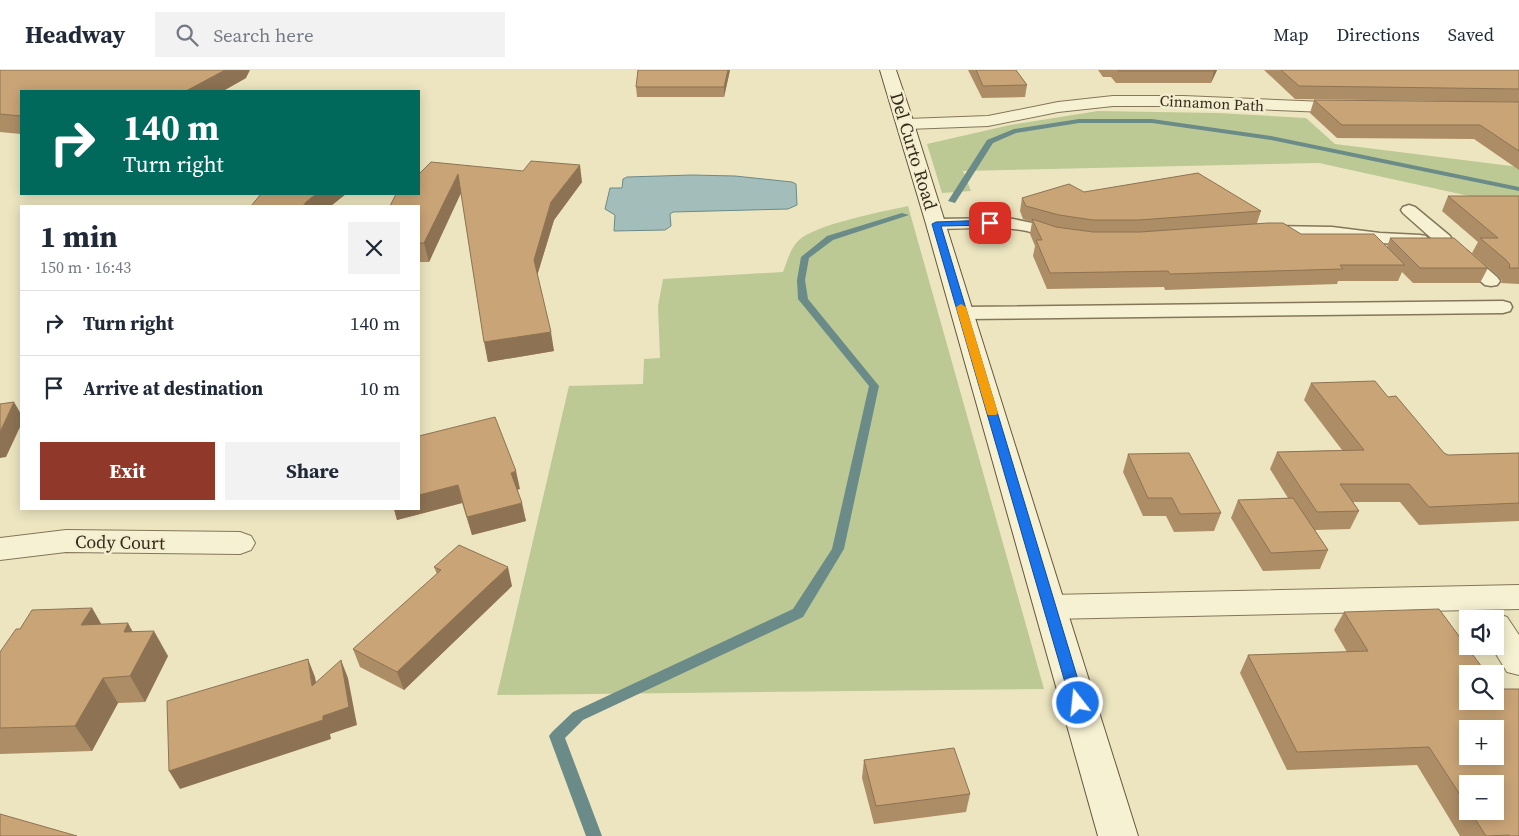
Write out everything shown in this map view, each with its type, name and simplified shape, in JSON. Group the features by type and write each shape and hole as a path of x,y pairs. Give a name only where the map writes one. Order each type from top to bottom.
{"street":[{"name":"Del Curto Road","path":"888,70 907,124 921,180 963,313 1118,836"},
{"name":"Cinnamon Path","path":"907,124 972,122 1058,108 1137,100 1369,108"},
{"name":"Cody Court","path":"0,549 66,541 240,543"},
{"path":"1050,607 1484,608 1519,597"},
{"path":"1504,640 1519,662"}],"lane":[{"path":"1409,210 1491,281"},
{"path":"936,224 1008,223 1072,238"},
{"path":"1244,233 1332,232 1401,240 1444,240"},
{"path":"963,313 1503,306"}],"green space":[{"path":"1098,111 1217,113 1306,118 1335,144 1519,167 1519,207 1319,163 963,171 971,191 942,193 927,144 1010,125"},
{"path":"908,206 1044,689 497,695 569,386 643,384 644,359 660,358 658,306 663,279 783,272 793,248 798,241 807,235 850,219"}],"water":[{"path":"735,176 792,182 796,184 797,205 788,209 673,212 670,214 671,226 665,230 614,231 615,215 605,209 610,188 622,188 623,179 627,177"}],"building":[{"path":"0,70 225,70 188,90 20,90 20,116 0,114"},
{"path":"638,70 728,70 724,87 636,87"},
{"path":"976,70 1016,70 1027,85 983,86"},
{"path":"1118,70 1215,70 1118,71"},
{"path":"1281,70 1519,70 1519,89 1299,86"},
{"path":"1314,100 1519,102 1519,151 1480,125 1342,125"},
{"path":"531,161 580,165 551,202 534,260 551,332 484,342 458,174 424,243 420,243 420,205 390,205 396,195 420,195 420,173 431,162 523,171"},
{"path":"1198,173 1261,211 1139,220 1093,220 1059,215 1026,206 1022,198 1069,184 1084,192"},
{"path":"260,195 315,195 304,205 252,205"},
{"path":"1448,196 1519,196 1519,268 1509,268 1510,265 1506,260 1480,238 1498,238"},
{"path":"1032,219 1056,227 1093,232 1140,232 1283,223 1301,234 1374,234 1405,265 1340,265 1343,269 1170,274 1168,271 1050,273 1036,240 1042,240"},
{"path":"1390,238 1454,238 1488,268 1420,268"},
{"path":"1375,381 1388,397 1396,396 1444,453 1448,455 1519,453 1519,503 1429,507 1409,484 1340,484 1359,511 1317,512 1277,452 1364,450 1311,383"},
{"path":"14,402 0,432 0,404"},
{"path":"495,417 516,471 511,473 522,503 467,517 458,485 420,495 420,436"},
{"path":"1189,453 1221,513 1180,514 1172,498 1148,498 1128,454"},
{"path":"1293,498 1328,550 1271,553 1238,500"},
{"path":"459,545 508,567 397,672 353,649 441,570 434,567"},
{"path":"92,608 81,625 128,623 124,632 154,631 130,676 103,678 75,726 0,728 0,652 16,629 20,629 32,610"},
{"path":"1439,609 1459,636 1459,655 1473,655 1480,665 1459,665 1459,710 1504,710 1504,689 1519,689 1519,836 1486,836 1476,820 1504,820 1504,775 1459,775 1459,793 1429,747 1297,752 1248,655 1368,651 1344,612"},
{"path":"308,659 312,686 341,660 349,707 323,716 323,720 169,771 167,701"},
{"path":"954,748 970,794 876,806 864,760"},
{"path":"0,814 77,836 0,836"}],"waterway":[{"path":"952,201 990,142 1014,131 1079,121 1152,121 1271,138 1519,189"},
{"path":"594,836 557,736 578,716 798,613 838,549 874,386 803,299 801,280 805,257 830,238 905,215"}],"slow traffic":[{"path":"961,307 992,413"}],"route":[{"path":"990,223 936,224 1078,703"}]}
